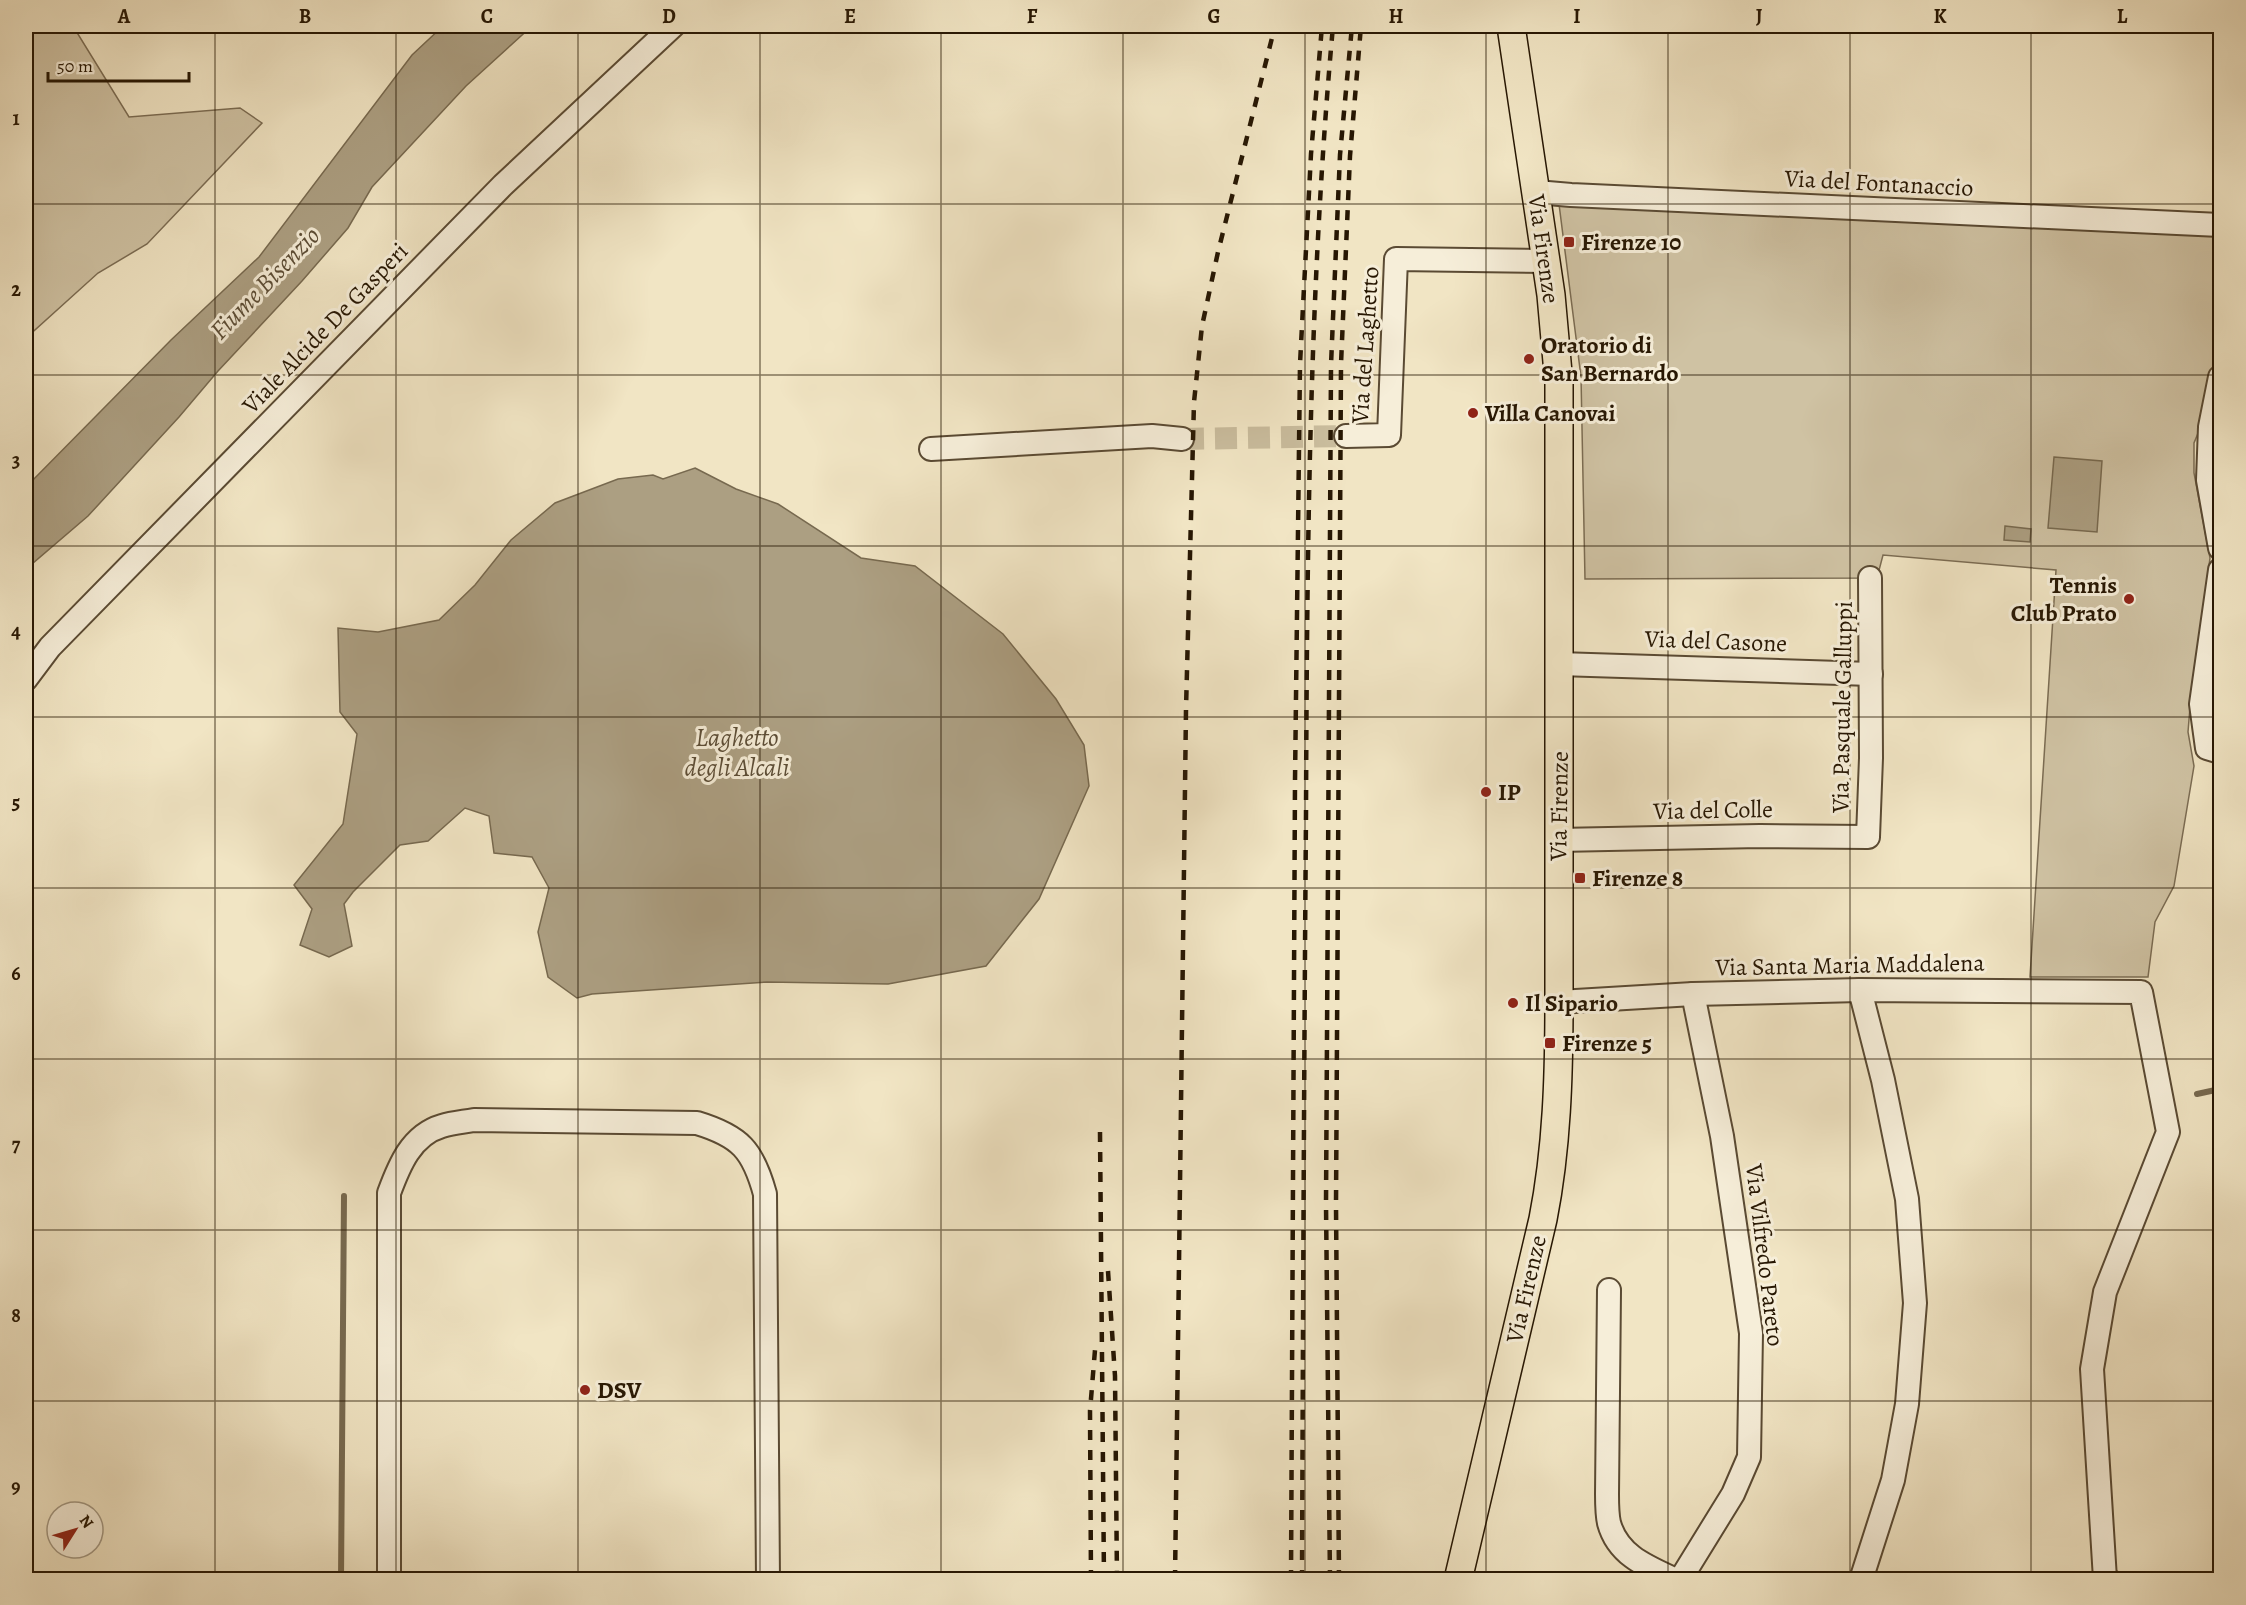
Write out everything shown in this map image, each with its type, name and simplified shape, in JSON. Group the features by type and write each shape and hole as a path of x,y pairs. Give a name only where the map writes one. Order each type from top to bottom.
{"main road":[{"name":"Via Firenze","path":"1458,1580 1551,1178 1557,1103 1559,384 1546,261 1511,26"}],"street":[{"name":"Viale Alcide De Gasperi","path":"26,679 50,647 503,185 673,26"},
{"name":"Via del Fontanaccio","path":"1536,192 2220,225"},
{"name":"Via del Laghetto","path":"1346,436 1389,435 1396,259 1546,261"},
{"path":"2220,377 2210,427 2208,480 2220,548"},
{"path":"931,449 1152,436 1182,439"},
{"path":"2214,750 2201,704 2209,634 2220,570"},
{"name":"Via Pasquale Galluppi","path":"1868,837 1870,578"},
{"name":"Via del Casone","path":"1559,664 1871,674"},
{"name":"Via del Colle","path":"1558,840 1760,836 1868,837"},
{"path":"1860,990 1883,1080 1907,1199 1915,1303 1906,1404 1893,1480 1861,1580"},
{"name":"Via Santa Maria Maddalena","path":"1559,1002 1693,994 1860,990 2141,992 2168,1132 2105,1292 2092,1369 2107,1579"},
{"name":"Via Vilfredo Pareto","path":"1678,1580 1733,1494 1749,1457 1751,1333 1722,1136 1693,994"},
{"path":"389,1580 389,1193 402,1160 418,1140 440,1126 474,1120 697,1123 719,1130 743,1146 758,1169 765,1194 768,1580"},
{"path":"1609,1290 1607,1494 1609,1522 1619,1545 1638,1562 1678,1580"}],"shaded area":[{"path":"26,26 73,26 129,117 240,108 262,123 147,244 98,273 26,338"},
{"name":"Tennis Club Prato","path":"1559,204 2220,236 2220,360 2214,395 2194,443 2194,473 2210,558 2188,732 2194,766 2174,886 2155,922 2148,977 2030,977 2056,570 1883,555 1877,578 1585,579 1581,377"},
{"path":"2217,673 2220,673 2220,742 2213,742"}],"water":[{"name":"Fiume Bisenzio","path":"443,26 532,26 466,86 372,187 348,228 88,516 26,569 26,487 171,340 259,257 412,55"},
{"path":"2054,457 2102,461 2097,532 2048,528"},
{"name":"Laghetto degli Alcali","path":"695,468 736,489 778,504 861,558 915,566 1003,634 1056,699 1084,745 1089,786 1039,899 986,966 888,984 767,982 592,994 577,998 548,977 538,932 549,888 532,857 494,853 489,816 465,808 428,841 400,845 353,892 344,904 352,946 329,957 300,945 312,909 294,885 343,824 357,734 340,712 338,628 378,632 439,620 475,585 511,540 555,503 618,479 653,475 663,479"},
{"path":"2005,526 2031,529 2030,542 2004,540"}],"waterway":[{"path":"2197,1094 2220,1089"},
{"path":"341,1580 344,1196"}],"tunnel":[{"path":"1182,439 1346,436"}],"railway":[{"path":"1175,1580 1186,709 1194,402 1202,326 1218,252 1275,26"},
{"path":"1291,1580 1295,781 1300,364 1311,154 1322,26"},
{"path":"1302,1580 1309,518 1314,321 1333,26"},
{"path":"1330,1580 1326,1204 1331,365 1340,155 1352,26"},
{"path":"1339,1580 1336,1205 1341,364 1350,156 1361,26"},
{"path":"1100,1132 1104,1580"},
{"path":"1108,1271 1115,1376 1117,1580"},
{"path":"1091,1580 1090,1411 1095,1350"}],"place":[{"name":"Firenze 10","path":"1569,242"},
{"name":"Oratorio di San Bernardo","path":"1529,359"},
{"name":"Villa Canovai","path":"1473,413"},
{"name":"Tennis Club Prato","path":"2129,599"},
{"name":"IP","path":"1486,792"},
{"name":"Firenze 8","path":"1580,878"},
{"name":"Il Sipario","path":"1513,1003"},
{"name":"Firenze 5","path":"1550,1043"},
{"name":"DSV","path":"585,1390"}]}
